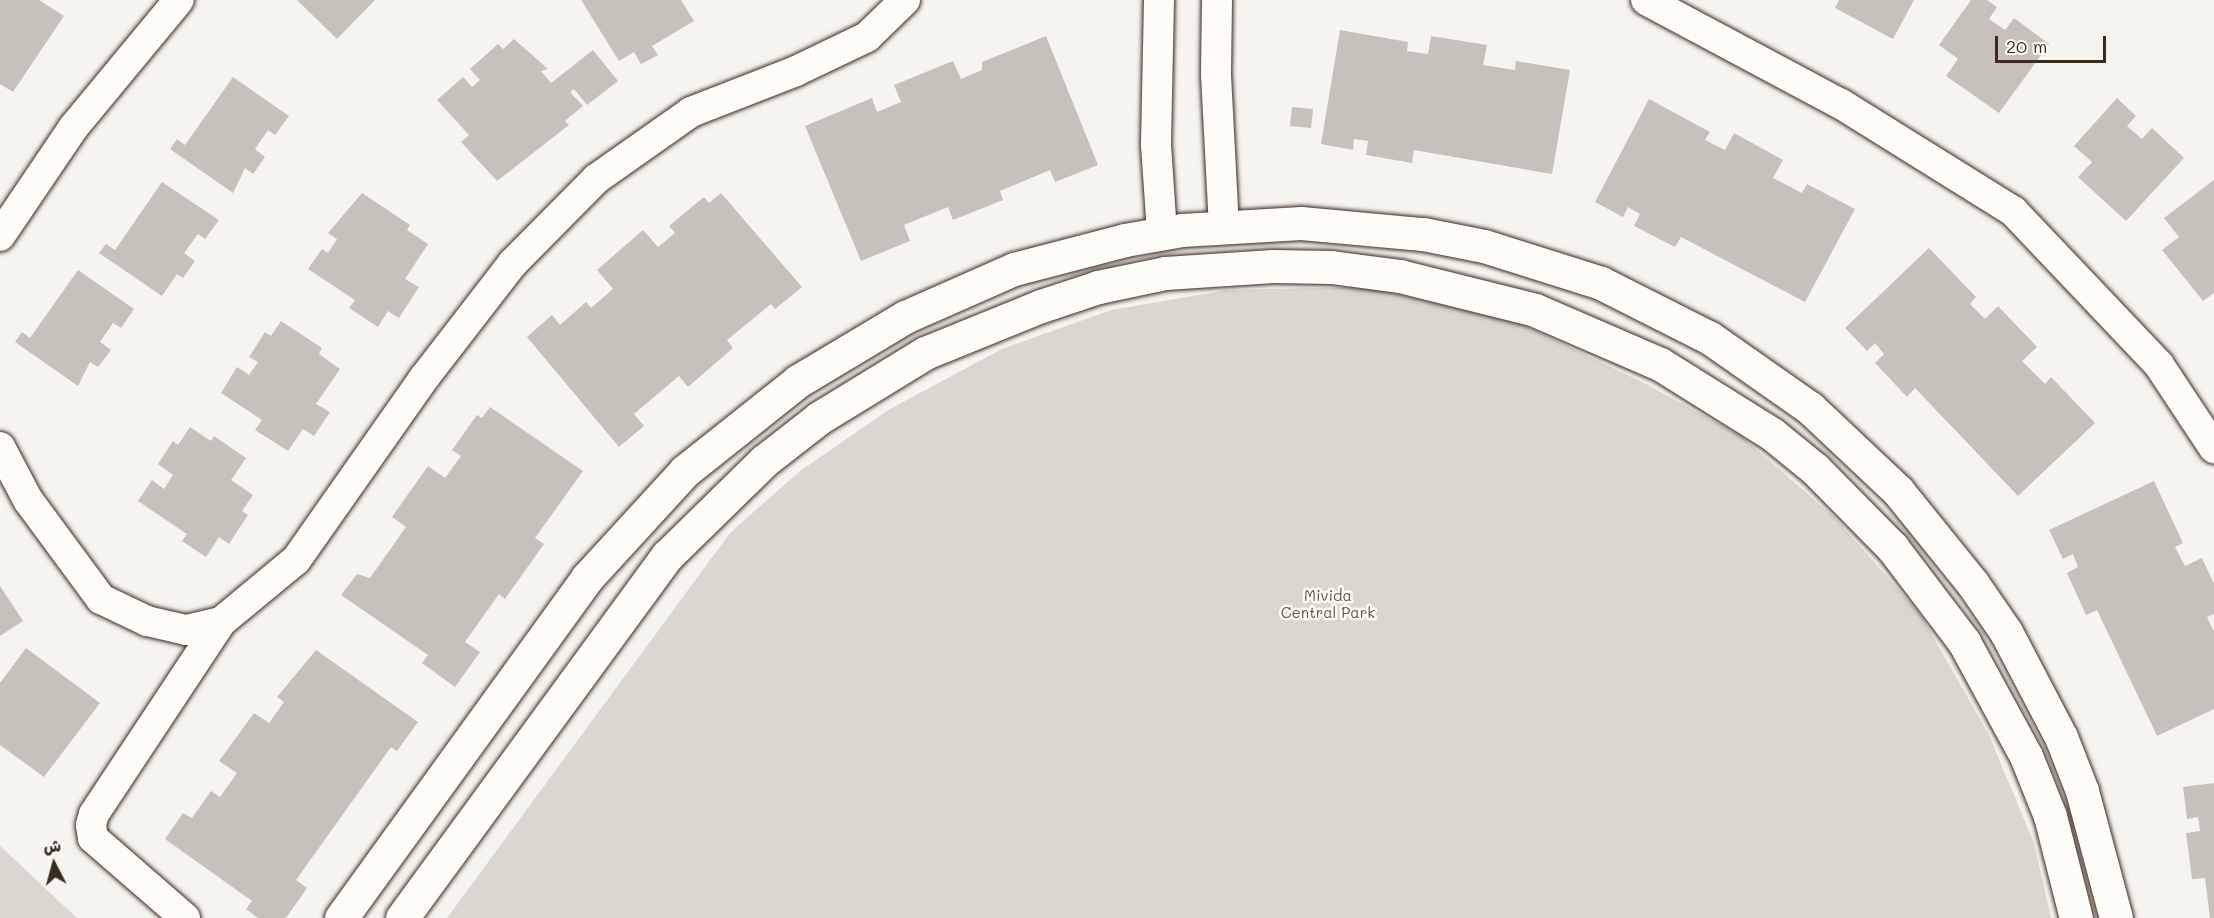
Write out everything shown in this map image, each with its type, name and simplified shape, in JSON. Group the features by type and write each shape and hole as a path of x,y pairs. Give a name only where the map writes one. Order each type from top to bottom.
{"street":[{"path":"0,236 73,128 178,0"},
{"path":"185,918 93,838 91,825 94,814 221,622 296,560 424,378 513,263 596,179 691,112 796,71 867,37 905,0"},
{"path":"1159,0 1156,144 1162,234"},
{"path":"1217,0 1216,75 1224,226"},
{"path":"1646,0 1842,104 2013,211 2159,365 2214,448"},
{"path":"341,918 587,578 649,508 740,424 850,347 961,290 1069,253 1162,234 1224,226 1362,226 1474,244 1543,263 1600,283 1665,314 1761,371 1802,401 1856,447 1898,491 1973,584 2006,632 2035,684 2074,769 2100,847 2116,918"},
{"path":"402,918 667,556 756,468 819,418 925,353 1041,306 1098,287 1165,273 1273,266 1332,267 1400,276 1468,290 1535,310 1660,364 1772,434 1815,469 1892,547 1964,642 2030,766 2050,816 2076,918"},
{"path":"0,447 28,500 101,599 147,621 186,630 221,622"}],"green space":[{"name":"Mivida Central Park","path":"1366,287 1519,323 1644,383 1741,436 1834,517 1920,614 1988,733 2034,843 2051,918 447,918 730,533 800,471 890,409 1002,349 1111,310 1228,290"},
{"path":"0,846 77,918 0,918"}],"building":[{"path":"0,0 39,0 64,16 13,92 0,84"},
{"path":"297,0 375,0 337,39"},
{"path":"581,0 681,0 694,21 652,46 658,55 641,64 634,52 619,61"},
{"path":"1839,0 1914,0 1893,39 1835,8"},
{"path":"1971,0 1987,0 1997,7 1989,19 2005,30 2014,18 2049,44 1999,113 1946,76 1958,59 1939,45"},
{"path":"1340,30 1408,42 1407,51 1428,54 1431,36 1487,45 1483,65 1515,70 1516,61 1570,70 1552,174 1414,150 1412,163 1366,155 1368,141 1354,139 1353,150 1321,144"},
{"path":"1046,36 1098,165 1055,182 1050,170 1000,191 1003,200 953,220 948,207 904,225 910,241 861,261 805,126 872,98 877,112 901,102 894,85 953,61 961,79 982,70 982,62"},
{"path":"514,39 548,69 541,71 551,83 593,50 618,81 587,105 574,89 570,92 583,106 565,121 569,125 497,181 461,142 469,135 437,100 463,77 472,87 480,80 470,69 498,44 503,49"},
{"path":"233,77 289,116 275,135 268,130 255,149 265,157 253,174 245,168 233,193 170,149 177,139 185,145"},
{"path":"2117,98 2136,116 2127,126 2142,139 2152,128 2184,158 2126,221 2078,177 2092,162 2074,146"},
{"path":"1649,99 1710,132 1705,140 1725,150 1734,133 1783,160 1773,178 1802,193 1807,184 1855,209 1805,302 1681,237 1675,247 1634,226 1640,214 1628,207 1623,217 1595,202"},
{"path":"1292,107 1313,109 1311,128 1290,126"},
{"path":"2214,180 2214,293 2203,301 2162,250 2179,237 2164,218"},
{"path":"162,182 219,220 205,239 198,234 184,253 195,261 183,278 177,274 162,296 99,253 106,244 115,250"},
{"path":"362,193 410,225 407,230 428,244 405,279 419,287 399,318 388,311 378,327 349,308 355,300 308,269 322,249 328,253 337,239 328,233"},
{"path":"721,193 802,287 775,309 771,304 727,340 733,348 688,387 679,376 634,414 644,426 619,447 527,337 552,315 560,325 586,302 591,308 613,289 597,270 643,230 658,247 675,233 669,226 704,197 709,203"},
{"path":"1929,248 1976,297 1970,304 1985,319 1998,306 2037,347 2022,361 2045,384 2051,377 2095,423 2018,496 1915,388 1907,397 1875,363 1884,354 1875,343 1867,351 1845,328"},
{"path":"78,270 134,309 121,328 113,323 100,342 111,350 98,367 90,362 78,386 15,342 22,332 30,338"},
{"path":"281,321 322,348 319,354 340,369 316,404 330,412 314,436 303,429 288,451 255,430 262,420 221,393 237,367 249,375 258,362 249,357 265,332 271,336"},
{"path":"490,407 583,471 535,538 544,544 505,599 499,594 465,642 480,652 455,687 422,663 428,655 341,595 357,574 370,578 406,527 392,517 428,466 445,478 461,456 452,450 477,415 482,418"},
{"path":"190,427 211,441 214,436 246,458 231,480 253,495 242,511 248,515 229,544 219,537 206,557 182,541 187,534 138,501 152,480 164,489 173,475 158,464 173,441 178,445"},
{"path":"2154,481 2183,543 2175,547 2185,566 2202,558 2214,584 2214,614 2207,617 2214,632 2214,709 2157,736 2097,610 2086,615 2067,573 2078,567 2073,554 2063,559 2049,530"},
{"path":"0,586 23,621 0,636"},
{"path":"26,648 100,703 44,777 0,745 0,683"},
{"path":"316,650 418,722 397,751 391,747 296,880 307,888 286,918 258,918 246,909 252,901 165,839 183,813 192,818 211,791 220,797 237,773 219,761 254,713 269,723 284,702 277,697"},
{"path":"2214,783 2214,918 2210,918 2205,878 2192,879 2186,833 2200,831 2198,817 2187,819 2183,787"}]}
